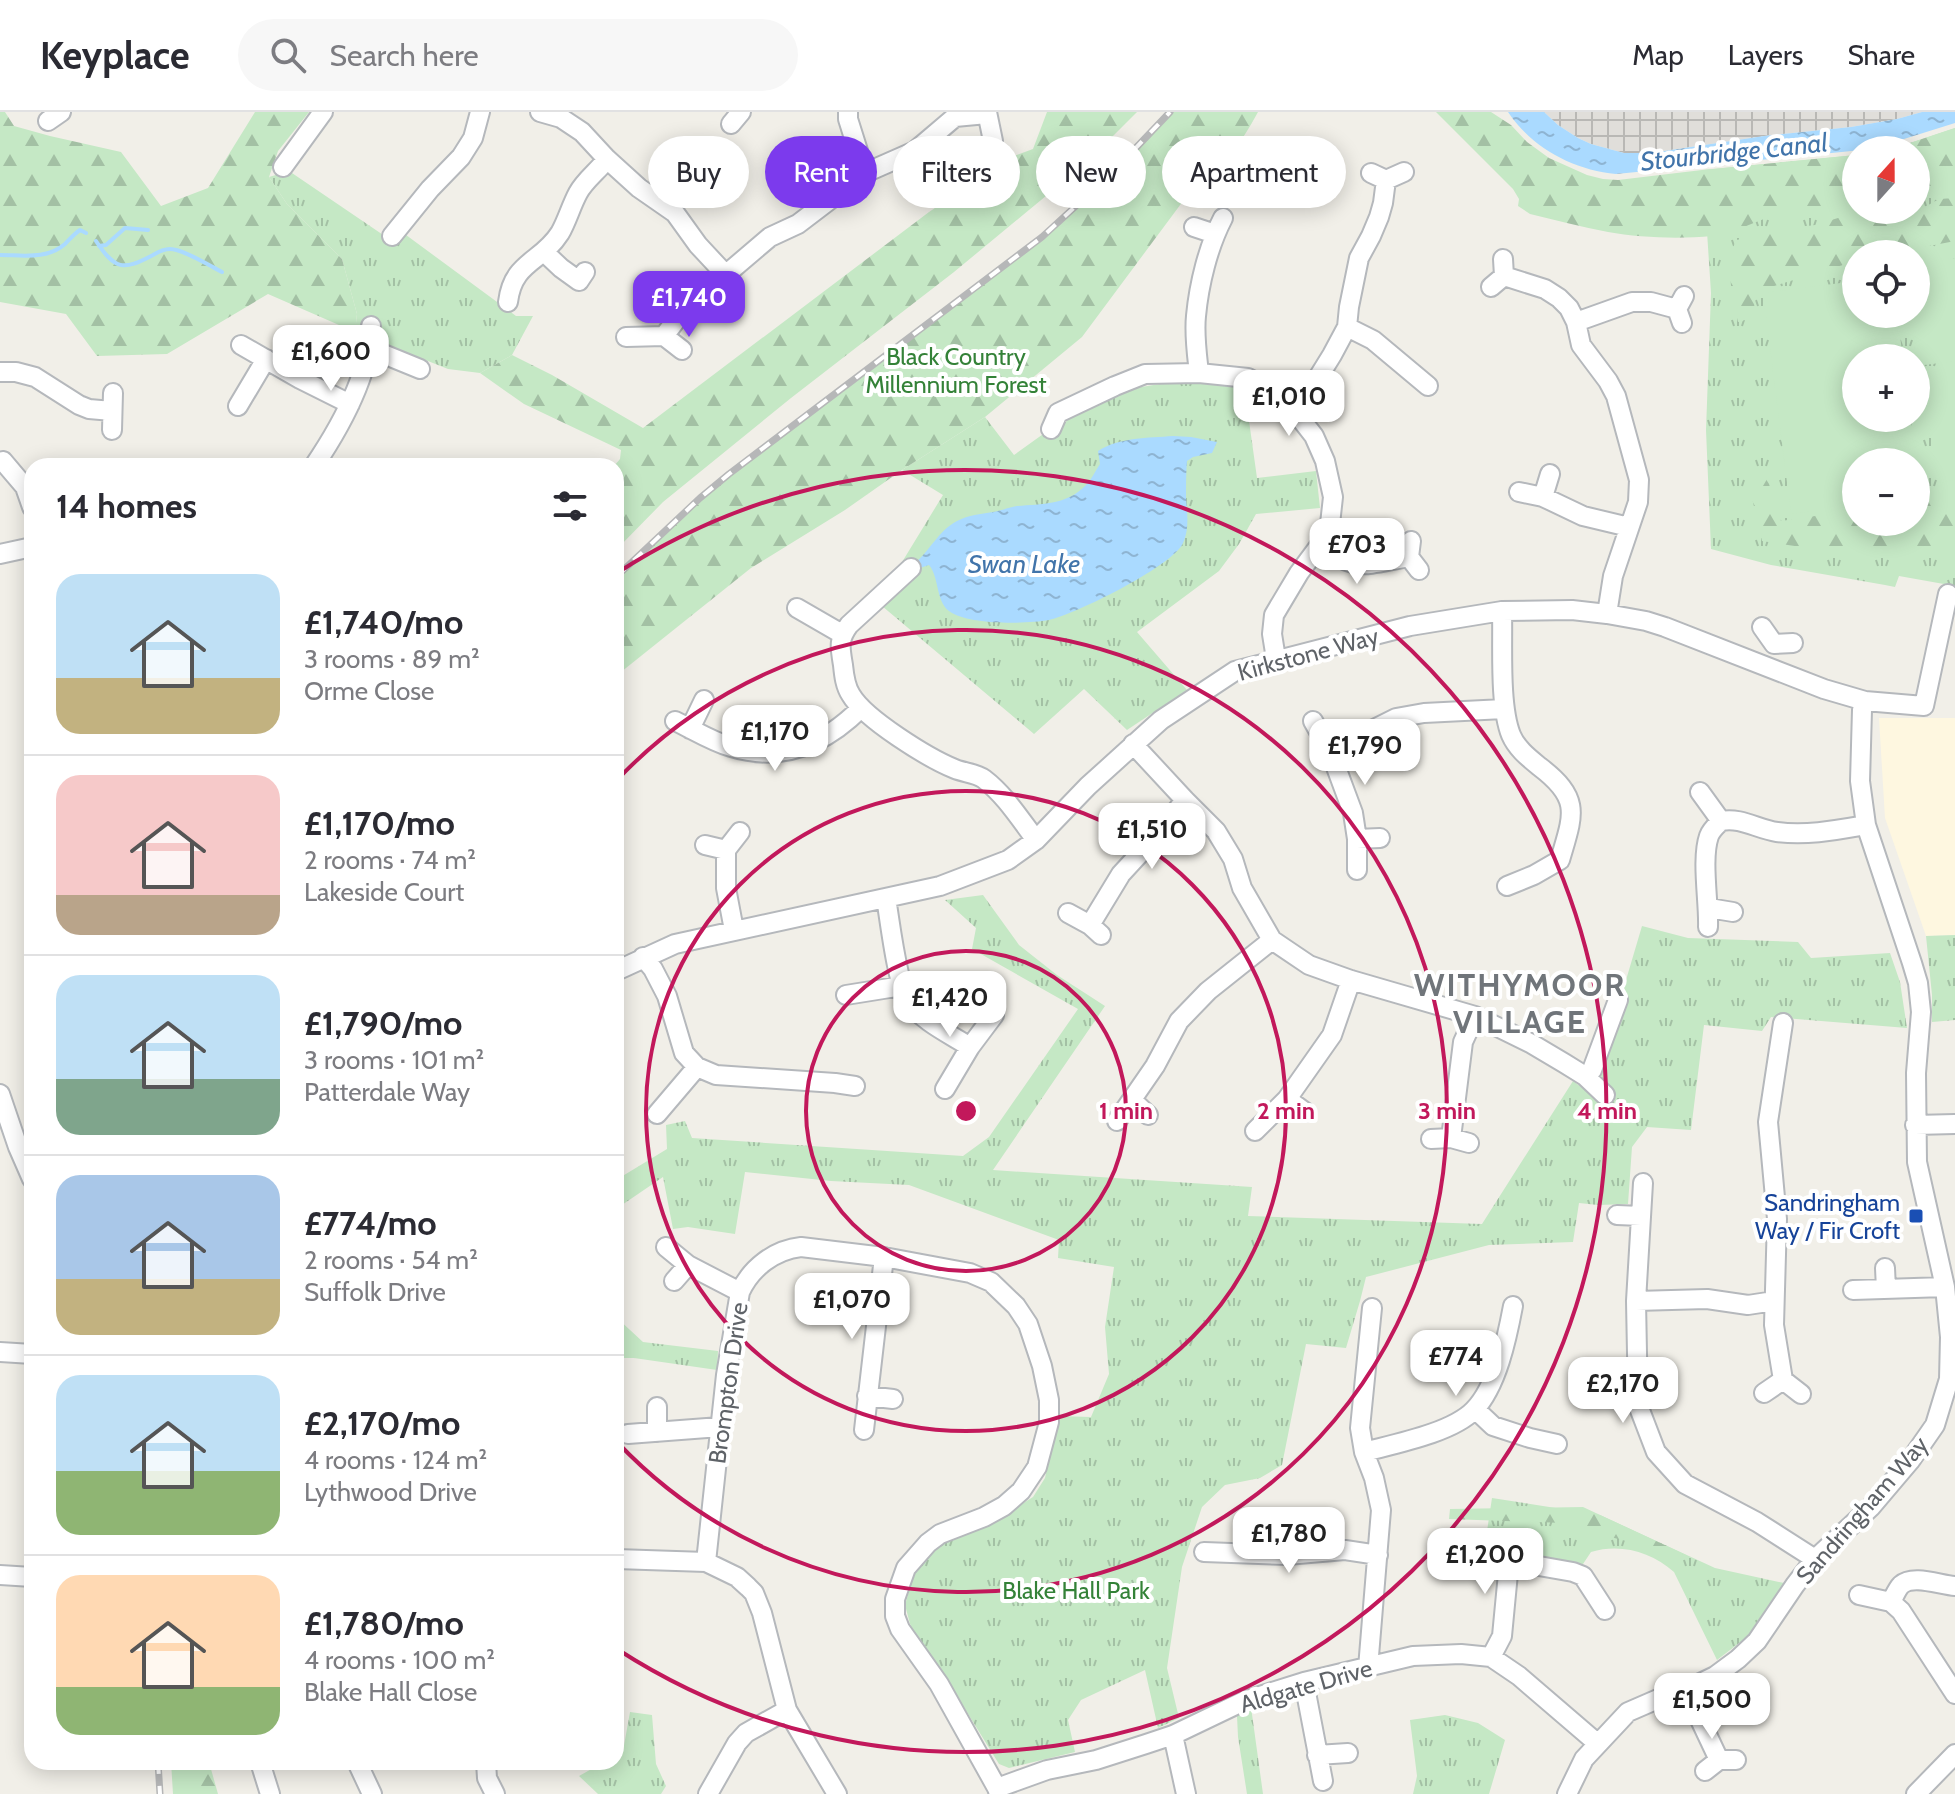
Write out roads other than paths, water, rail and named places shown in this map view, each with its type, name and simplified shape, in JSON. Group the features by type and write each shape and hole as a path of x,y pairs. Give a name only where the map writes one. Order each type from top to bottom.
{"street":[{"path":"283,167 323,112"},
{"path":"392,236 461,157 473,138 480,112"},
{"path":"540,112 561,118 582,132 639,188 675,213 698,245 726,275"},
{"path":"848,112 853,136"},
{"path":"877,168 915,151 955,117 987,113 992,136"},
{"path":"508,302 510,286 524,266 544,252 560,233 580,189 607,159"},
{"path":"1289,404 1319,376 1347,327 1359,258 1383,203 1378,177 1404,172"},
{"path":"664,336 683,311 770,237 798,224 819,208"},
{"path":"1194,227 1219,226 1200,291 1196,318 1199,373"},
{"path":"544,252 579,281 585,272"},
{"path":"1499,274 1545,289 1569,308 1581,345 1616,396 1639,480 1638,502 1613,576 1607,614"},
{"path":"1576,322 1632,302 1651,302 1681,309"},
{"path":"324,458 350,404 371,349 371,326"},
{"path":"1347,327 1373,340 1432,388"},
{"path":"626,337 664,336 682,350"},
{"path":"241,345 350,404"},
{"path":"371,349 420,369"},
{"path":"238,406 266,359"},
{"path":"0,372 35,377 89,409 112,402 112,430"},
{"path":"1048,395 1055,421 1115,386 1145,374 1199,373 1248,378 1289,404 1314,436 1325,461 1333,497 1330,524 1321,546 1299,573 1274,615 1272,634 1276,659"},
{"path":"3,461 24,486"},
{"path":"1543,497 1550,474"},
{"path":"1519,492 1543,497 1583,516 1629,527"},
{"path":"1321,546 1338,559 1354,565 1413,556"},
{"path":"0,554 24,549"},
{"path":"911,568 842,634 840,645 849,693 879,724 908,743 955,769 981,777 1001,795 1036,840"},
{"path":"877,571 892,584"},
{"path":"1948,594 1935,653 1955,654"},
{"path":"797,608 842,634"},
{"name":"Kirkstone Way","path":"624,967 675,944 940,886 1008,860 1036,840 1088,786 1161,720 1235,671 1410,626 1502,611 1572,610 1607,614 1665,627 1824,689 1865,701 1924,706 1935,653"},
{"path":"1502,611 1504,709 1511,736 1524,754 1552,776 1570,800 1571,823 1567,864 1507,886"},
{"path":"1762,627 1784,643 1764,666"},
{"path":"704,700 682,725 712,740 756,752 780,752 815,743 831,734 861,708"},
{"name":"Sandringham Way","path":"1567,1794 1584,1759 1628,1712 1715,1676 1757,1641 1815,1559 1871,1507 1924,1442 1935,1425 1952,1380 1945,1287 1917,1162 1916,1073 1921,1012 1918,983 1866,825 1860,781 1861,722 1865,701"},
{"path":"1330,751 1396,718 1424,713 1504,709"},
{"path":"1313,721 1330,751 1353,813 1357,870"},
{"path":"1133,744 1216,831 1233,859 1242,888 1272,940 1309,965 1475,1016 1532,1044 1585,1076 1605,1095"},
{"path":"1700,792 1721,821"},
{"path":"1068,913 1095,930 1121,874 1185,800"},
{"path":"1708,927 1706,887 1709,836 1721,821 1733,819 1778,832 1822,833 1866,825"},
{"path":"734,930 726,888 726,850 740,832"},
{"path":"1357,839 1380,838"},
{"path":"705,845 726,850"},
{"path":"886,898 902,986 908,1001 919,1013 970,1047"},
{"path":"1709,908 1733,912"},
{"path":"1117,1121 1155,1066 1179,1021 1208,991 1272,940"},
{"path":"643,957 667,996 684,1053 697,1067 716,1075 836,1075 855,1086"},
{"path":"1255,1131 1287,1099 1332,1035 1351,980"},
{"path":"846,995 902,986"},
{"path":"1585,1076 1592,1070 1618,1000"},
{"path":"945,1089 994,1015"},
{"path":"1431,1139 1460,1140 1463,1042 1475,1016"},
{"path":"1783,1023 1770,1056 1768,1122 1777,1219 1776,1347 1783,1380 1801,1394"},
{"path":"657,1114 697,1067"},
{"path":"0,1094 9,1147 24,1168"},
{"path":"1287,1099 1305,1112"},
{"path":"1132,1100 1148,1115"},
{"path":"1915,1125 1955,1124"},
{"path":"1643,1183 1636,1301 1638,1405 1656,1452 1685,1484 1757,1522 1815,1559"},
{"path":"1617,1215 1641,1216"},
{"path":"666,1247 688,1265 740,1292"},
{"name":"Brompton Drive","path":"706,1562 728,1360 740,1292 756,1268 769,1258 801,1247 884,1257 970,1273 991,1282 1016,1306 1028,1324 1042,1366 1049,1400 1044,1446 1032,1476 1021,1491 1004,1506 984,1517 940,1534 906,1568 895,1599 895,1616 900,1629 939,1684 998,1791"},
{"path":"864,1430 884,1257"},
{"path":"674,1281 688,1265"},
{"path":"1885,1268 1886,1289"},
{"path":"1853,1290 1945,1287"},
{"path":"1636,1301 1707,1299 1748,1305 1774,1301"},
{"path":"1364,1452 1415,1439 1460,1421 1475,1409 1494,1379 1513,1306"},
{"path":"1368,1668 1381,1510 1360,1428 1360,1338 1372,1308"},
{"path":"0,1352 24,1354"},
{"path":"1764,1393 1783,1380"},
{"path":"867,1396 893,1399"},
{"path":"657,1407 657,1432"},
{"path":"1475,1409 1493,1426 1557,1444"},
{"path":"628,1434 720,1427"},
{"path":"1204,1552 1230,1563 1345,1550 1378,1555"},
{"path":"1597,1743 1519,1676 1491,1657 1502,1636 1511,1552 1573,1572 1588,1568 1605,1610"},
{"path":"624,1559 706,1562 737,1577 754,1593 787,1710 837,1794"},
{"path":"0,1575 24,1576"},
{"path":"1891,1602 1904,1582 1914,1579 1955,1586"},
{"path":"1859,1595 1891,1602 1901,1611 1955,1694"},
{"name":"Aldgate Drive","path":"998,1791 1047,1770 1096,1760 1173,1735 1244,1701 1304,1682 1413,1656 1461,1654 1491,1657"},
{"path":"1304,1682 1323,1781"},
{"path":"1686,1690 1720,1764"},
{"path":"708,1794 746,1733 787,1710"},
{"path":"1173,1735 1186,1794"},
{"path":"1916,1794 1954,1750"},
{"path":"1317,1755 1348,1753"},
{"path":"262,1770 270,1794"},
{"path":"361,1770 372,1794"},
{"path":"486,1770 495,1794"}],"water":[{"name":"Stourbridge Canal","path":"1508,112 1544,112 1558,125 1591,144 1624,153 1651,153 1851,127 1922,112 1955,112 1955,123 1914,136 1842,136 1842,152 1616,174 1584,168 1555,155 1518,125"},
{"name":"Swan Lake","path":"1173,436 1217,442 1212,453 1187,461 1185,539 1173,555 1159,566 1099,600 1049,620 1014,623 973,620 947,609 929,565 917,569 914,564 950,525 961,519 1054,502 1079,492 1100,464 1098,451 1107,446 1134,439"}],"waterway":[{"path":"99,246 106,245 125,228 148,230"},
{"path":"0,255 34,256 50,252 65,244 80,230 86,233"},
{"path":"96,241 109,258 120,265 134,264 170,249 222,272"}],"railway":[{"path":"624,569 729,474 1042,237 1112,173 1170,112"},
{"path":"158,1770 160,1794"}],"place":[{"name":"Sandringham Way / Fir Croft","path":"1916,1216"}],"district":[{"name":"WITHYMOOR VILLAGE","path":"1520,1002"}],"park label":[{"name":"Black Country Millennium Forest","path":"956,370"},
{"name":"Blake Hall Park","path":"1076,1590"}]}
